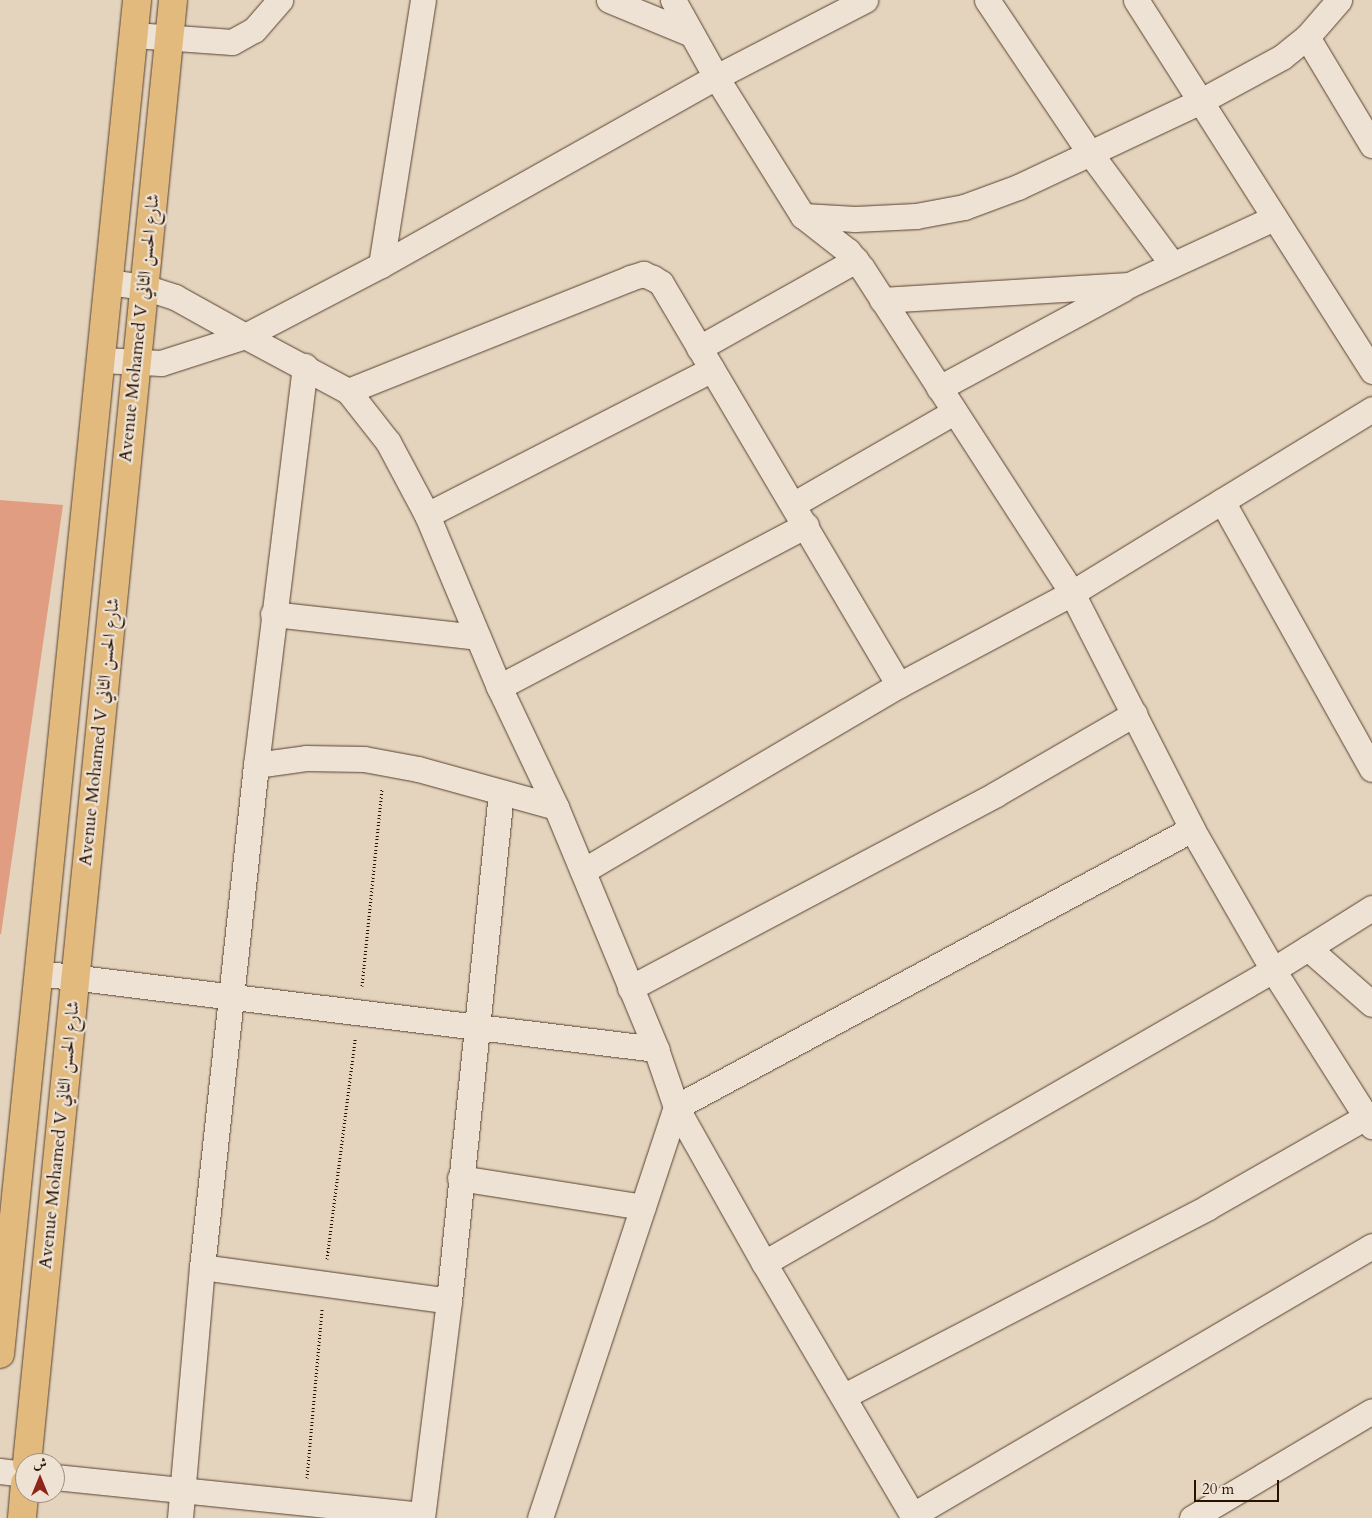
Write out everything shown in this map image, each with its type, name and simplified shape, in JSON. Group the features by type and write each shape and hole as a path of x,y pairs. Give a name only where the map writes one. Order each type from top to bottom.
{"highway":[{"name":"Avenue Mohamed V شارع الحسن الثاني","path":"0,1354 137,0"},
{"name":"Avenue Mohamed V شارع الحسن الثاني","path":"28,1453 173,0"},
{"path":"22,1518 23,1503"}],"street":[{"path":"134,34 232,42 254,30 280,0"},
{"path":"381,265 423,0"},
{"path":"609,0 689,33"},
{"path":"673,0 689,33 803,216 826,232 856,260 1072,593 1192,830 1273,970 1369,1121 844,1396"},
{"path":"101,360 161,363 245,336 381,265 716,77 865,0"},
{"path":"987,0 1090,154 1173,265"},
{"path":"1136,0 1199,102 1372,371"},
{"path":"803,216 864,219 916,216 964,208 1018,187 1199,102 1282,57 1307,37 1339,0"},
{"path":"1307,37 1372,145"},
{"path":"939,388 1129,285 1274,218"},
{"path":"699,348 856,260"},
{"path":"348,391 644,274 660,283 800,515 899,686"},
{"path":"109,282 144,287 175,297 245,336 305,366 348,391 388,442 427,515 499,687 556,807 656,1049 676,1107 764,1263 914,1516 1372,1246"},
{"path":"882,300 1129,285"},
{"path":"180,1518 202,1267 256,765 273,614 305,366"},
{"path":"427,515 712,369"},
{"path":"583,871 899,686 1072,593 1372,409"},
{"path":"499,687 800,515 954,412"},
{"path":"1222,501 1372,769"},
{"path":"273,614 478,637"},
{"path":"630,988 996,794 1134,714"},
{"path":"256,765 306,758 364,759 556,807"},
{"path":"65,1478 422,1516 449,1301 475,1026 501,792"},
{"path":"540,1518 676,1107 1192,830"},
{"path":"764,1263 1273,970 1372,908"},
{"path":"1308,948 1372,1004"},
{"path":"39,973 656,1049"},
{"path":"460,1178 643,1207"},
{"path":"202,1267 449,1301"},
{"path":"1192,1518 1372,1411"},
{"path":"0,1471 15,1473"}],"path":[{"path":"359,1012 384,763"}],"building":[{"path":"0,500 63,505 1,934 0,934"}]}
